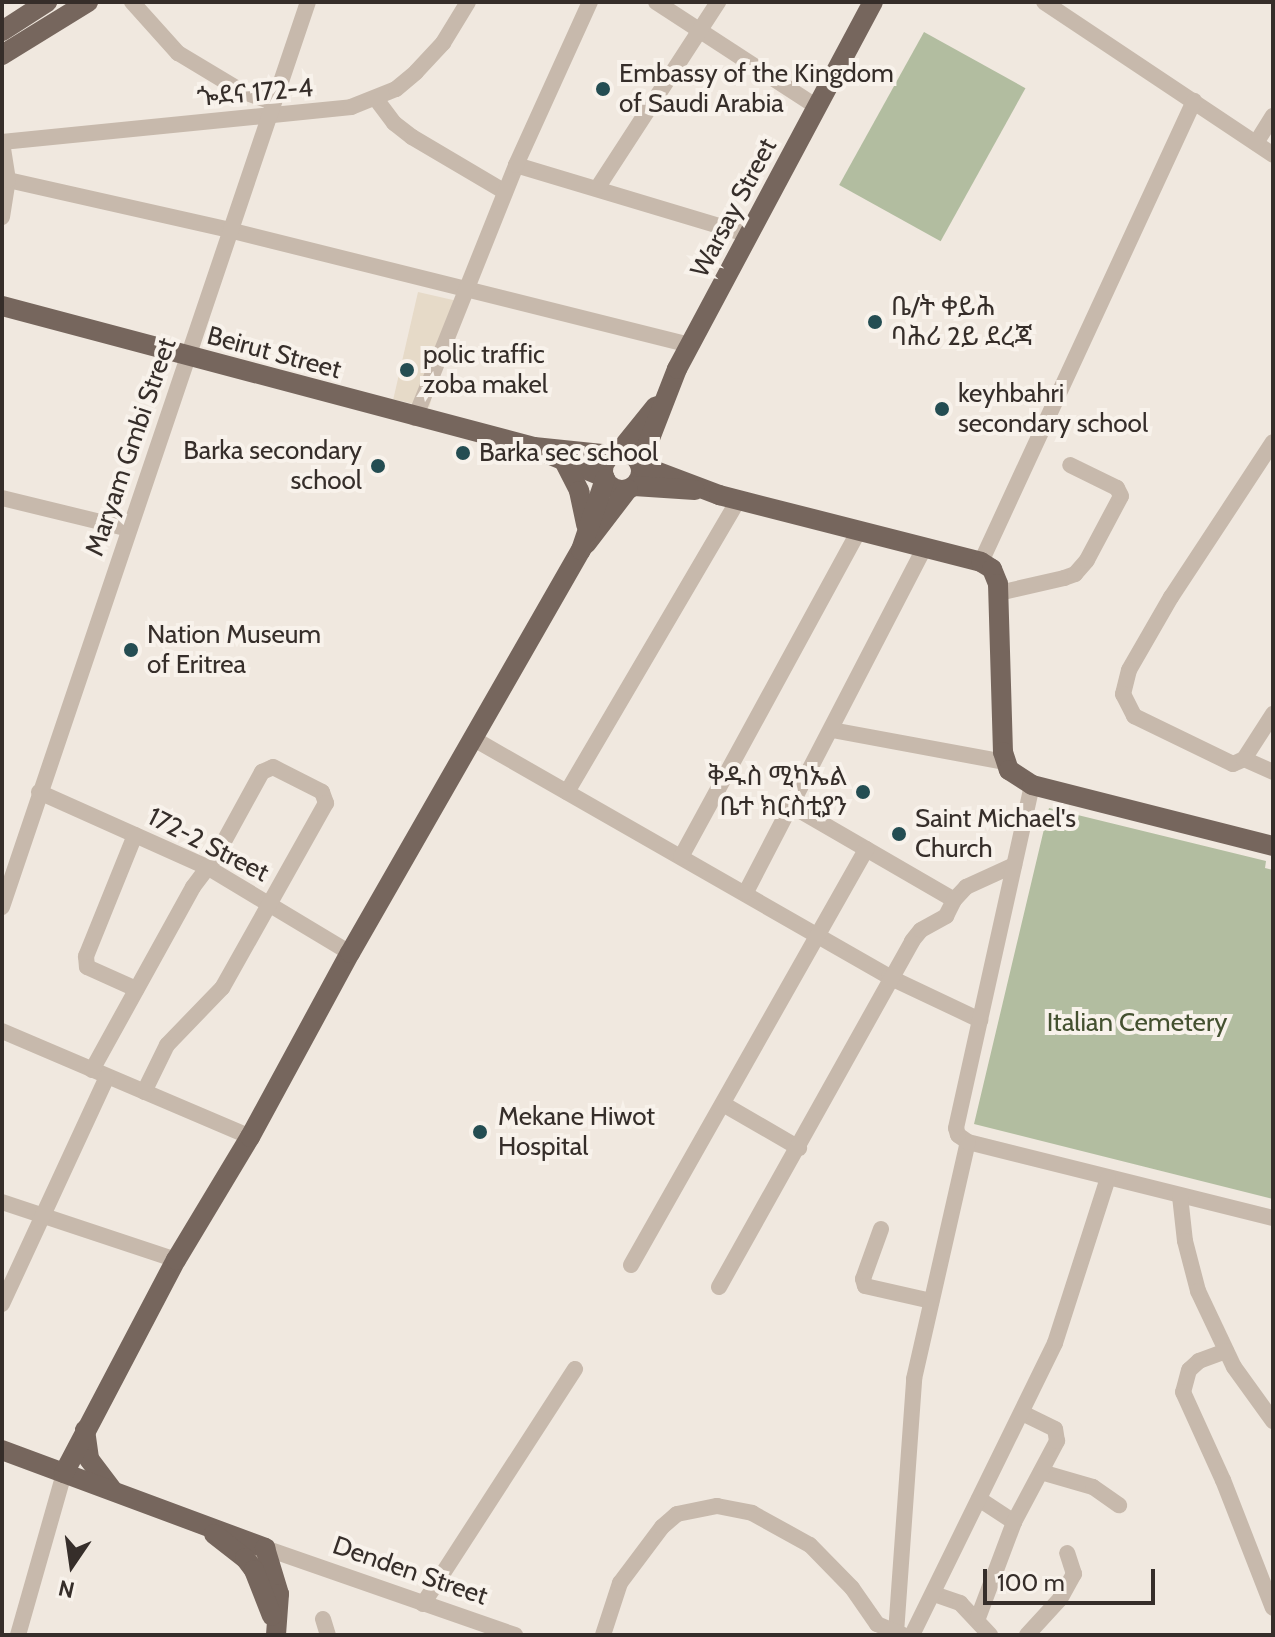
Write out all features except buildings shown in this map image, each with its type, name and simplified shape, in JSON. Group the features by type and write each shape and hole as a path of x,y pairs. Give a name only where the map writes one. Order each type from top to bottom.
{"main road":[{"path":"2,31 47,2"},
{"path":"2,55 88,2"},
{"name":"Warsay Street","path":"640,464 664,397 690,345 873,2"},
{"name":"Beirut Street","path":"2,306 415,418 534,447"},
{"name":"Warsay Street","path":"615,454 664,397"},
{"path":"534,447 631,454 640,464 703,490 981,562 992,569 999,593 1004,762 1020,779 1032,785 1273,846"},
{"path":"534,447 605,478 617,489 703,490"},
{"path":"581,550 605,478 605,462 615,454"},
{"path":"564,461 579,491 586,529"},
{"path":"64,1473 85,1427 176,1260 250,1137 350,953 581,550 639,480 640,464"},
{"path":"85,1427 89,1459 115,1492"},
{"name":"Denden Street","path":"2,1450 205,1527 264,1563"},
{"path":"264,1563 276,1631"}],"street":[{"path":"132,2 178,53 271,108"},
{"name":"Maryam Gmbi Street","path":"2,907 308,2"},
{"name":"ጐደና 172-4","path":"2,142 271,108 333,111 376,99 416,72 443,43 468,2"},
{"path":"415,418 516,165 590,2"},
{"path":"656,2 817,107"},
{"path":"598,187 718,2"},
{"path":"1044,2 1273,155"},
{"path":"376,99 394,123 412,137 505,192"},
{"path":"981,562 1194,101"},
{"path":"1256,143 1273,116"},
{"path":"2,142 8,180 2,217"},
{"path":"516,165 598,187 749,235"},
{"path":"8,180 229,230 690,345"},
{"path":"1273,442 1171,597 1124,684 1123,694 1134,716 1233,764 1244,759 1273,714"},
{"path":"999,593 1064,578 1087,560 1121,496 1117,488 1070,465"},
{"path":"2,498 129,529"},
{"path":"567,792 738,500"},
{"path":"681,857 859,531"},
{"path":"746,892 924,548"},
{"path":"832,730 1004,762"},
{"path":"474,739 820,934 889,977 980,1020"},
{"path":"1244,759 1273,772"},
{"path":"2,1304 136,989 267,767 322,792 326,803 222,988 167,1045 144,1092"},
{"path":"1032,785 956,1128 968,1142 1273,1218"},
{"name":"172-2 Street","path":"39,792 207,867 350,953"},
{"path":"792,806 954,900"},
{"path":"135,835 86,956 87,967 136,989"},
{"path":"631,1265 866,849"},
{"path":"719,1287 799,1148 889,977 921,930 946,916 954,900 966,887 1014,865"},
{"path":"2,1031 250,1137"},
{"path":"723,1104 799,1148"},
{"path":"896,1632 914,1379 968,1142"},
{"path":"896,1632 934,1594 1022,1413 1065,1319 1108,1178"},
{"path":"1180,1196 1185,1241 1198,1291 1226,1351 1254,1399 1273,1421"},
{"path":"2,1202 176,1260"},
{"path":"881,1229 863,1279 865,1286 931,1301"},
{"path":"1226,1351 1199,1361 1189,1370 1183,1392 1223,1480 1273,1608"},
{"path":"423,1604 575,1369"},
{"path":"978,1618 1014,1522 1055,1447 1055,1429 1022,1413"},
{"path":"1041,1472 1093,1487 1119,1505"},
{"path":"18,1635 64,1473"},
{"path":"979,1499 1014,1522"},
{"path":"603,1635 620,1583 662,1527 677,1514 717,1506 752,1513 810,1545 896,1632"},
{"path":"1027,1635 1060,1599 1074,1574 1067,1553"},
{"name":"Denden Street","path":"264,1563 423,1604 515,1635"},
{"path":"934,1594 960,1603 978,1618 990,1635"}],"green space":[{"path":"924,32 1025,88 941,241 839,185"},
{"name":"Italian Cemetery","path":"1049,808 1266,861 1265,868 1273,870 1273,1199 974,1124"}],"shaded area":[{"path":"418,292 454,300 429,408 393,399"}],"place":[{"name":"Embassy of the Kingdom of Saudi Arabia","path":"603,89"},
{"name":"ቤ/ት ቀይሕ ባሕሪ 2ይ ደረጃ","path":"875,322"},
{"name":"polic traffic zoba makel","path":"407,370"},
{"name":"keyhbahri secondary school","path":"942,409"},
{"name":"Barka sec school","path":"463,453"},
{"name":"Barka secondary school","path":"378,466"},
{"name":"Nation Museum of Eritrea","path":"131,650"},
{"name":"ቅዱስ ሚካኤል ቤተ ክርስቲያን","path":"863,792"},
{"name":"Saint Michael's Church","path":"899,834"},
{"name":"Mekane Hiwot Hospital","path":"480,1132"}]}
